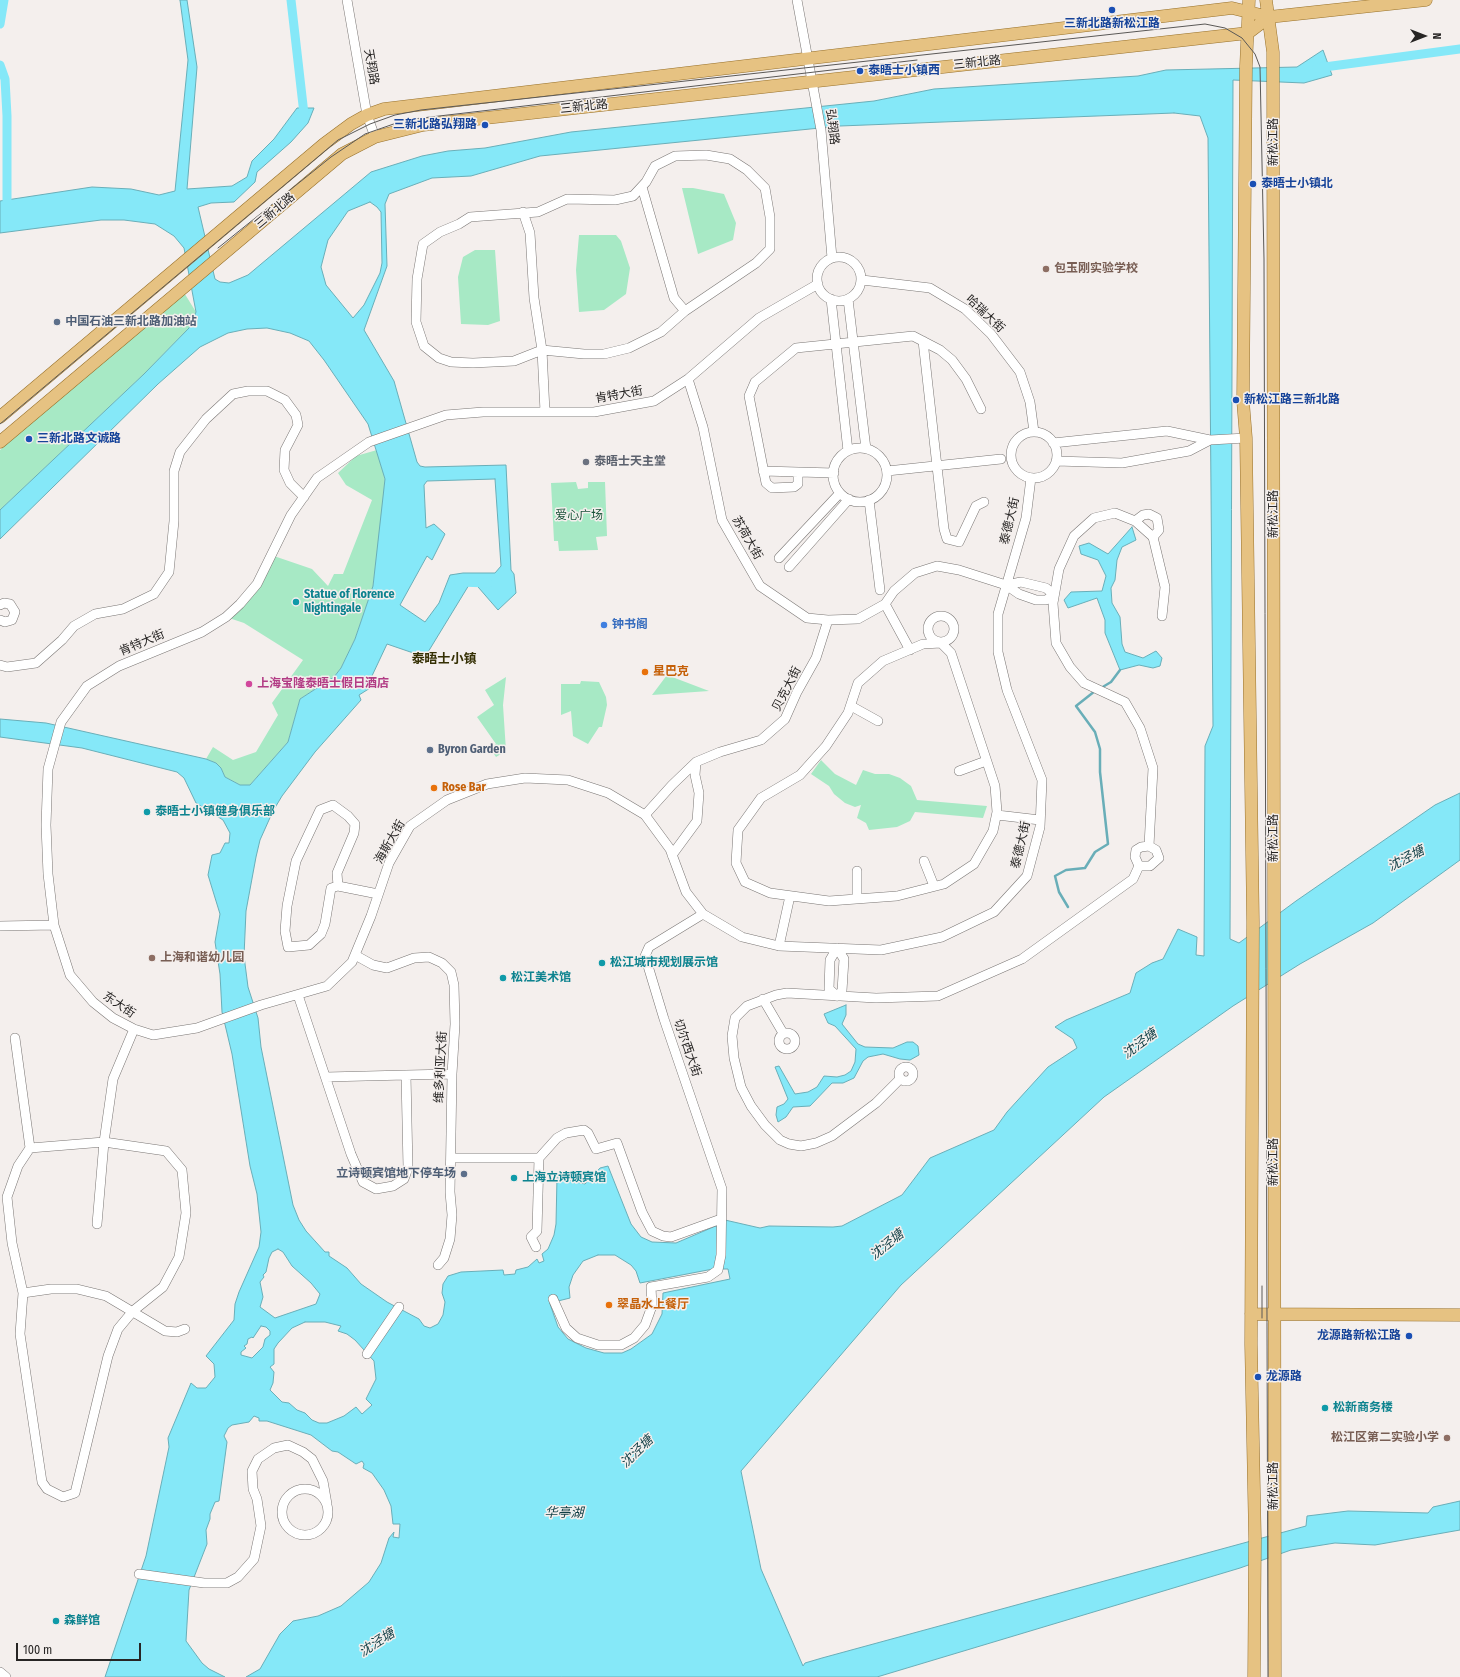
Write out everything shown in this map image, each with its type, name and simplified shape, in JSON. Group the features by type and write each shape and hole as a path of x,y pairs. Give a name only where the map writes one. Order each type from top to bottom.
{"main road":[{"name":"新松江路","path":"1266,0 1269,16 1273,64 1275,1677"},
{"name":"三新北路","path":"0,416 324,144 351,124 384,109 1248,5 1269,16 1426,0"},
{"name":"新松江路","path":"1248,5 1246,66 1243,401 1246,438 1253,922 1252,1314 1255,1539 1254,1677"},
{"path":"1248,33 1269,16"},
{"name":"三新北路","path":"0,442 342,154 375,137 423,125 1248,33"},
{"path":"1252,1314 1460,1315"}],"street":[{"name":"天翔路","path":"347,0 368,115 375,137"},
{"name":"弘翔路","path":"798,0 821,130 832,258"},
{"path":"706,155 730,159 747,170 765,188 770,217 770,249 756,263 685,311 661,332 629,348 604,354 542,350 514,361 473,363 451,362 439,358 424,346 416,322 417,279 423,244 440,232 470,216 538,212 567,200 615,200 633,196 642,187 655,166 675,156 706,155"},
{"path":"642,187 674,298 685,311"},
{"path":"523,212 530,233 534,298 542,350 545,412"},
{"path":"832,258 846,258 853,261 861,272 862,280 858,291 848,299 837,300 831,299 821,290 817,278 822,265 832,258"},
{"name":"哈瑞大街","path":"862,280 930,288 965,309 991,334 1020,372 1030,402 1034,432"},
{"name":"肯特大街","path":"54,925 48,874 46,825 48,768 61,722 87,686 119,666 202,632 226,617 240,604 257,584 291,515 317,478 369,442 446,415 483,412 594,412 654,401 688,379 759,318 818,284"},
{"path":"831,299 848,451"},
{"path":"848,299 866,448"},
{"path":"798,472 798,484 794,487 772,488 766,483 762,470 749,396 755,382 796,348 913,336 940,350 952,360 966,379 981,409"},
{"path":"923,341 944,529 947,539 959,542 976,506 984,502"},
{"name":"苏荷大街","path":"688,379 703,427 722,520 760,586 807,618 828,620 858,619 885,604"},
{"path":"0,665 7,667 36,662 62,640 74,626 95,614 123,609 154,594 169,572 174,521 174,470 180,452 206,419 232,394 248,391 267,391 285,400 296,415 298,425 285,450 284,470 290,483 304,497"},
{"path":"1053,443 1167,430 1210,440 1246,438"},
{"path":"1034,432 1043,434 1053,443 1056,448 1056,461 1046,475 1040,478 1031,478 1021,475 1015,468 1011,458 1012,448 1016,441 1026,434 1034,432"},
{"path":"1056,461 1122,463 1189,451 1210,440"},
{"path":"866,448 880,457 887,471 887,480 883,489 877,496 862,502 849,499 840,493 834,480 834,473 838,460 848,451 866,448"},
{"path":"887,471 1001,459"},
{"path":"762,470 834,473"},
{"name":"泰德大街","path":"703,914 742,937 779,946 881,950 942,937 994,912 1027,876 1040,827 1042,780 1007,690 998,652 998,614 1026,518 1031,478"},
{"path":"779,558 840,493"},
{"path":"789,567 849,499"},
{"path":"869,500 880,590"},
{"path":"1149,846 1153,768 1140,728 1125,702 1084,683 1070,667 1056,643 1053,603 1059,569 1074,536 1094,518 1115,513 1135,521 1153,537 1165,587 1162,616"},
{"path":"1135,521 1143,515 1149,514 1157,518 1159,530 1153,537"},
{"path":"910,650 885,604 894,592 915,573 937,566 959,570 1006,584 1019,594 1036,600 1046,600 1054,595"},
{"path":"1006,584 1021,582 1046,588 1054,595"},
{"path":"0,605 4,603 10,604 15,612 12,620 5,622 0,620"},
{"name":"贝克大街","path":"645,815 672,784 696,762 720,752 761,740 785,719 797,692 816,658 828,620"},
{"path":"941,643 951,653 995,786 997,815 993,830 974,864 944,884 897,896 829,901 770,893 746,882 736,862 738,830 761,798 800,776 826,746 848,713 858,683 883,661 910,650 923,644 941,643"},
{"path":"851,706 878,721"},
{"path":"959,771 986,761"},
{"path":"672,855 697,821 699,793 695,776 696,762"},
{"name":"海斯大街","path":"217,1021 259,1006 327,986 352,962 388,863 410,826 447,800 487,784 525,778 568,780 608,793 645,815 670,849 686,892 703,914"},
{"path":"338,886 337,873 354,833 355,824 348,816 334,805 320,810 296,861 286,925 288,947 309,944 321,934 325,924 331,888 338,886 378,894"},
{"path":"997,815 1040,820"},
{"path":"900,1079 876,1103 832,1136 816,1143 801,1146 789,1144 780,1140 765,1125 751,1106 741,1087 734,1058 732,1036 735,1018 747,1006 763,999 787,993 876,998 938,996 1022,959 1133,879 1139,866 1135,857 1136,850 1141,846 1149,846 1156,850 1158,858 1150,866 1139,866"},
{"path":"924,861 934,886"},
{"path":"856,899 857,871"},
{"path":"779,946 790,896"},
{"name":"切尔西大街","path":"553,1299 566,1328 577,1338 598,1344 621,1345 634,1338 644,1325 652,1306 651,1287 708,1277 718,1270 721,1255 722,1189 664,1019 645,956 649,947 703,914"},
{"path":"0,926 54,925"},
{"name":"东大街","path":"54,925 70,975 93,1002 113,1018 134,1029 153,1035 197,1028 217,1021"},
{"path":"837,948 844,959 842,991 837,996 829,989 830,960 837,948"},
{"name":"维多利亚大街","path":"355,955 373,965 387,968 414,958 429,957 442,963 451,972 454,984 455,1024 452,1074 452,1215 450,1239 444,1258 438,1265"},
{"path":"298,995 351,1154 363,1182 376,1189 393,1186 404,1179 408,1168 406,1075"},
{"path":"763,999 783,1033"},
{"path":"97,1224 104,1142 113,1079 134,1029"},
{"path":"14,1038 30,1148 18,1166 7,1197 12,1243 23,1293 20,1334 42,1482 47,1489 63,1496 75,1493 108,1356 118,1329 133,1311 163,1287 179,1257 186,1213 182,1170 166,1151 104,1142 30,1148"},
{"path":"326,1077 452,1074"},
{"path":"536,1247 532,1237 537,1231 539,1158 557,1138 566,1133 584,1130 588,1133 596,1149 617,1143 642,1212 652,1231 663,1236 671,1237 721,1219"},
{"path":"451,1158 539,1158"},
{"path":"23,1293 51,1288 77,1289 106,1296 165,1331 177,1332 185,1329"},
{"path":"367,1354 399,1307"},
{"path":"139,1574 192,1582 227,1582 238,1577 254,1559 261,1526 257,1499 253,1489 252,1471 258,1459 268,1451 288,1445 303,1452 312,1459 322,1481 327,1504 328,1518 324,1525 312,1534 305,1535 291,1530 283,1517 284,1502 295,1491 302,1488 317,1492 327,1504"},
{"path":"0,1672 6,1677"}],"green space":[{"path":"682,188 693,188 724,194 736,223 733,240 698,254"},
{"path":"579,235 616,235 621,241 630,268 626,294 604,310 579,312 576,270"},
{"path":"475,250 495,250 500,321 488,325 461,324 458,277 463,257"},
{"path":"183,291 196,312 189,328 144,374 0,510 0,450"},
{"path":"377,450 385,479 383,510 373,586 355,639 341,668 334,677 300,699 288,742 250,785 240,785 225,777 221,768 216,763 206,759 213,747 233,760 256,752 278,715 272,703 303,660 244,623 226,617 240,604 271,555 312,569 328,586 334,574 343,574 372,500 346,485 338,473 356,456"},
{"name":"爱心广场","path":"576,482 578,489 588,488 588,482 605,482 607,536 596,537 598,550 559,551 558,541 554,541 551,483"},
{"path":"667,675 709,691 652,695"},
{"path":"506,677 503,705 506,751 496,757 490,748 496,744 477,717 494,705 485,690"},
{"path":"581,681 599,682 606,697 607,705 602,727 599,727 588,744 573,736 571,711 561,715 561,684 580,684"},
{"path":"821,760 835,774 856,785 863,770 875,774 889,774 900,778 911,786 917,800 987,806 983,818 915,812 910,821 897,827 869,830 866,823 857,818 861,805 855,807 845,803 834,794 829,786 811,774"}],"water":[{"path":"180,0 187,0 197,67 187,189 232,186 247,177 252,161 274,139 297,108 314,108 308,123 291,142 257,172 255,182 234,202 211,203 198,207 215,279 220,282 229,283 248,275 371,172 422,156 448,151 485,148 571,132 874,101 934,89 1138,76 1166,70 1297,67 1323,50 1332,75 1304,83 1233,80 1230,939 1239,943 1296,901 1435,805 1460,793 1460,860 1373,923 1300,964 1233,1006 1104,1097 901,1285 741,1471 761,1569 803,1666 805,1663 822,1658 1306,1526 1307,1516 1348,1511 1428,1513 1433,1507 1460,1501 1460,1530 1375,1545 1335,1543 1291,1550 1240,1568 877,1677 246,1677 260,1669 280,1634 293,1621 318,1616 341,1606 369,1582 381,1563 389,1538 394,1532 393,1537 399,1538 400,1524 393,1524 391,1506 384,1490 372,1473 363,1468 364,1464 362,1461 356,1464 338,1452 332,1451 311,1435 267,1421 259,1421 259,1418 254,1416 249,1422 232,1425 228,1428 224,1436 227,1442 219,1501 215,1502 210,1514 210,1519 206,1530 207,1544 189,1590 186,1641 202,1663 209,1669 225,1677 105,1677 146,1556 169,1447 168,1438 191,1383 197,1388 206,1388 215,1377 214,1364 206,1356 234,1320 235,1304 239,1292 259,1247 261,1232 257,1194 250,1166 232,1054 222,1012 220,974 215,942 220,914 208,875 212,855 220,853 225,843 229,843 230,833 223,820 196,803 184,778 177,772 82,748 0,737 0,719 46,723 206,759 216,763 221,768 225,777 240,785 250,785 288,742 300,699 334,677 341,668 355,639 373,586 385,479 368,424 324,360 309,341 290,333 267,328 247,329 228,333 200,347 158,384 0,539 0,510 144,374 189,328 196,312 184,248 174,236 155,224 124,220 101,220 0,233 0,201 92,187 131,189 159,195 175,191 188,60","holes":["1174,113 1200,116 1208,138 1213,726 1205,746 1204,956 1196,955 1197,937 1178,929 1163,959 1152,963 1136,973 1130,993 1066,1020 1055,1027 1073,1039 1077,1048 1048,1067 1007,1112 994,1130 930,1158 902,1195 842,1226 769,1226 760,1228 725,1220 718,1225 676,1243 652,1242 641,1237 631,1224 608,1166 600,1168 585,1184 557,1177 556,1224 554,1235 548,1249 542,1254 544,1261 539,1263 537,1259 528,1267 516,1270 515,1274 504,1275 503,1270 461,1272 448,1276 443,1284 442,1293 445,1302 443,1315 438,1324 430,1328 424,1326 419,1319 387,1302 361,1284 347,1268 329,1256 329,1252 325,1252 306,1231 299,1220 293,1205 261,1047 258,1018 248,987 244,956 246,911 260,840 273,811 282,796 315,752 361,700 359,695 375,685 371,678 387,644 425,657 472,580 498,610 516,593 514,574 511,570 506,465 420,466 417,462 394,381 364,330 387,266 385,204 389,194 432,178 471,176 540,156 840,126","370,202 381,212 382,263 380,273 364,305 353,318 326,285 321,267 328,240 348,211","495,479 501,566 495,573 463,573 450,575 439,603 425,622 400,605 427,556 432,560 445,534 434,524 426,528 424,485 427,481","278,1249 283,1252 292,1266 311,1283 320,1294 316,1304 275,1318 260,1307 263,1297 260,1282 266,1272 272,1252","598,1255 615,1255 631,1265 636,1271 640,1283 713,1269 728,1269 730,1279 663,1293 662,1314 652,1334 631,1349 622,1353 604,1353 586,1348 568,1339 558,1327 550,1304 550,1298 557,1296 558,1301 570,1298 569,1287 573,1275 583,1261","305,1322 325,1322 341,1326 338,1331 347,1334 355,1340 374,1361 376,1379 366,1399 372,1405 362,1414 356,1407 344,1416 327,1423 319,1423 312,1420 305,1413 297,1410 289,1403 282,1402 270,1390 273,1383 274,1372 270,1367 274,1364 274,1349 292,1328","261,1326 266,1327 270,1331 270,1335 265,1339 263,1347 252,1358 241,1355 241,1352 246,1348 244,1346 247,1344 248,1339 253,1338"]},
{"path":"1132,527 1136,540 1122,547 1117,560 1115,580 1111,588 1112,603 1120,617 1122,644 1125,652 1143,658 1156,651 1162,658 1160,666 1153,668 1139,665 1120,670 1105,633 1105,620 1097,598 1068,608 1064,600 1071,592 1102,591 1106,576 1098,560 1081,554 1079,546 1089,543 1108,554"},
{"path":"846,1005 846,1015 842,1024 858,1044 865,1047 893,1048 907,1042 913,1042 918,1046 919,1055 910,1060 883,1054 868,1057 863,1061 854,1078 843,1083 832,1083 810,1106 793,1107 786,1117 778,1122 776,1115 777,1107 784,1104 788,1099 775,1067 779,1066 795,1094 808,1092 817,1087 824,1076 837,1077 845,1075 851,1071 855,1062 856,1049 835,1026 828,1023 824,1014"}],"waterway":[{"path":"0,24 4,0"},
{"path":"291,0 304,114 300,118"},
{"path":"1317,68 1460,49"},
{"path":"0,65 5,79 7,116 7,211"},
{"path":"459,582 488,583"},
{"path":"1101,688 1111,682 1120,670"},
{"path":"1068,907 1059,892 1055,876 1066,870 1085,868 1095,852 1108,844 1100,772 1100,749 1095,732 1076,706 1095,691"}],"tram line":[{"path":"0,424 338,140 370,124 395,115 421,110 1205,24 1225,28 1242,38 1255,54 1260,67 1264,259 1268,1677"},
{"path":"218,248 331,157 365,134 405,120 917,60"},
{"path":"1262,1286 1262,1318"}],"place":[{"name":"三新北路新松江路","path":"1112,10"},
{"name":"泰晤士小镇西","path":"860,71"},
{"name":"三新北路弘翔路","path":"485,125"},
{"name":"泰晤士小镇北","path":"1253,184"},
{"name":"包玉刚实验学校","path":"1046,269"},
{"name":"中国石油三新北路加油站","path":"57,322"},
{"name":"新松江路三新北路","path":"1236,400"},
{"name":"三新北路文诚路","path":"29,439"},
{"name":"泰晤士天主堂","path":"586,462"},
{"name":"Statue of Florence Nightingale","path":"296,602"},
{"name":"钟书阁","path":"604,625"},
{"name":"星巴克","path":"645,672"},
{"name":"上海宝隆泰晤士假日酒店","path":"249,684"},
{"name":"Byron Garden","path":"430,750"},
{"name":"Rose Bar","path":"434,788"},
{"name":"泰晤士小镇健身俱乐部","path":"147,812"},
{"name":"上海和谐幼儿园","path":"152,958"},
{"name":"松江城市规划展示馆","path":"602,963"},
{"name":"松江美术馆","path":"503,978"},
{"name":"立诗顿宾馆地下停车场","path":"464,1174"},
{"name":"上海立诗顿宾馆","path":"514,1178"},
{"name":"翠晶水上餐厅","path":"609,1305"},
{"name":"龙源路新松江路","path":"1409,1336"},
{"name":"龙源路","path":"1258,1377"},
{"name":"松新商务楼","path":"1325,1408"},
{"name":"松江区第二实验小学","path":"1447,1438"},
{"name":"森鲜馆","path":"56,1621"}],"district":[{"name":"泰晤士小镇","path":"444,659"}],"water label":[{"name":"沈泾塘","path":"1406,859"},
{"name":"沈泾塘","path":"1140,1044"},
{"name":"沈泾塘","path":"887,1245"},
{"name":"沈泾塘","path":"637,1452"},
{"name":"华亭湖","path":"564,1513"},
{"name":"沈泾塘","path":"377,1643"}]}
